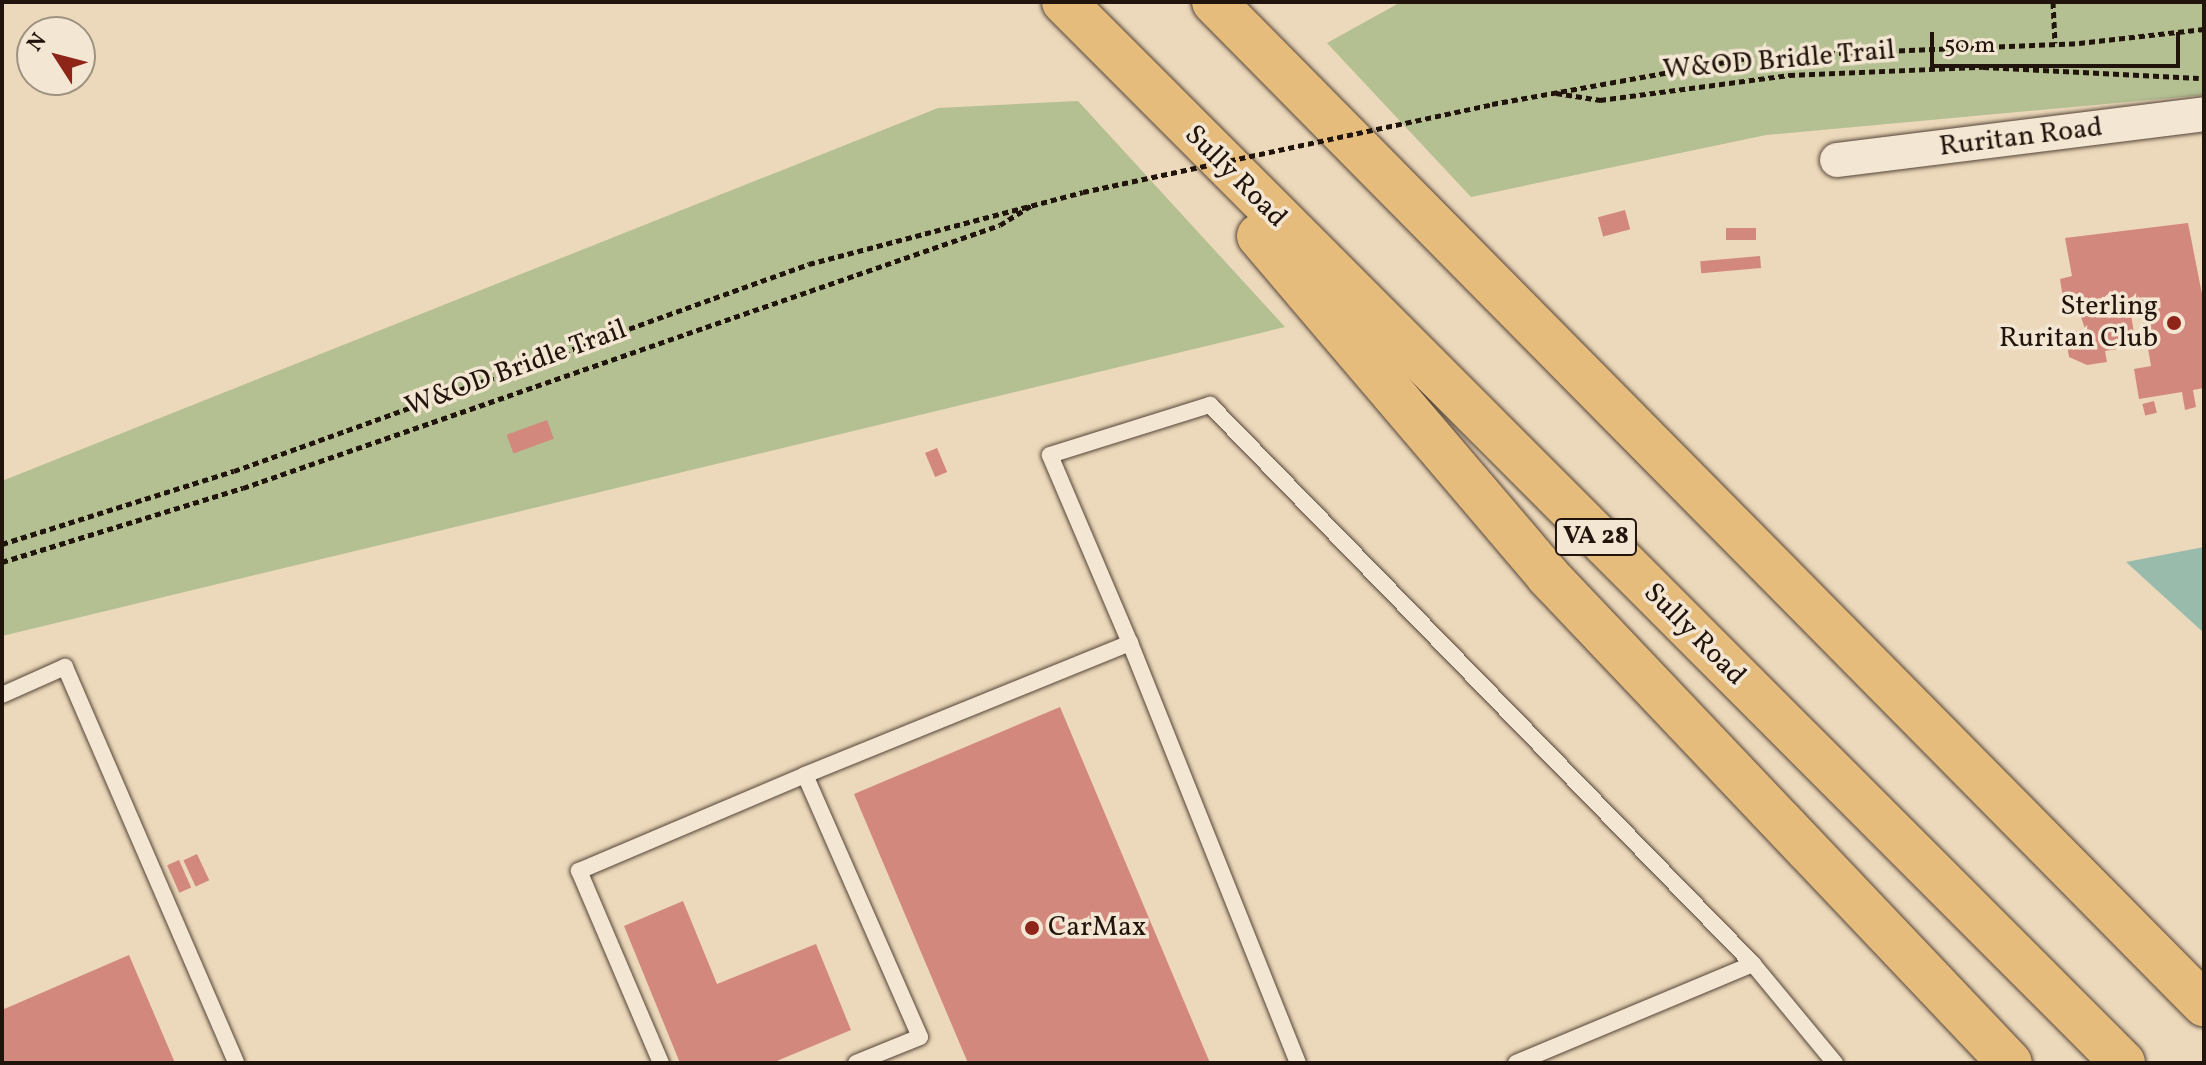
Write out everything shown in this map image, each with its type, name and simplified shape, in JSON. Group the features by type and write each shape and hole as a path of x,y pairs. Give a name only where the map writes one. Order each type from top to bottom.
{"highway":[{"path":"1214,2 2204,1004"},
{"path":"1067,6 1548,576 2010,1063"},
{"name":"Sully Road","path":"1067,6 2123,1063"}],"street":[{"name":"Ruritan Road","path":"1837,160 2204,114"}],"lane":[{"path":"1298,1063 1130,643 1050,455 1210,405 1753,964 1835,1063"},
{"path":"661,1063 579,871 1130,643"},
{"path":"2,695 65,667 236,1063"},
{"path":"805,775 920,1037 856,1063"},
{"path":"1516,1063 1753,964"}],"path":[{"path":"2053,2 2055,43"},
{"path":"2,544 234,471 809,264 1038,202 1550,92 1759,56 2055,43 2204,29"},
{"name":"W&OD Bridle Trail","path":"1550,92 1600,100 1789,75 1983,67 2204,78"},
{"name":"W&OD Bridle Trail","path":"2,562 243,488 1000,225 1038,202"}],"shaded area":[{"path":"1401,2 2204,2 2204,95 1766,135 1471,197 1327,43"},
{"path":"1078,101 1285,327 2,636 2,481 938,108"},
{"path":"2204,547 2204,633 2126,562"}],"building":[{"path":"1625,210 1630,229 1603,237 1598,217"},
{"name":"Sterling Ruritan Club","path":"2188,223 2204,304 2204,388 2193,390 2196,407 2185,410 2182,392 2139,399 2134,369 2151,366 2139,296 2130,308 2136,346 2105,351 2107,362 2087,365 2069,357 2065,333 2085,329 2078,308 2065,311 2060,279 2072,276 2065,238"},
{"path":"1726,228 1756,228 1756,240 1726,240"},
{"path":"1760,256 1761,268 1701,273 1700,261"},
{"path":"2154,401 2157,413 2145,416 2142,404"},
{"path":"547,420 554,439 513,454 507,435"},
{"path":"937,448 947,472 935,477 925,453"},
{"name":"CarMax","path":"1060,707 1210,1063 968,1063 854,794"},
{"path":"197,854 209,880 196,887 183,860"},
{"path":"179,860 191,887 179,893 167,865"},
{"path":"683,901 717,984 816,944 851,1030 772,1063 680,1063 624,926"},
{"path":"129,955 175,1063 2,1063 2,1010"}],"place":[{"name":"Sterling Ruritan Club","path":"2174,323"},
{"name":"CarMax","path":"1032,928"}]}
